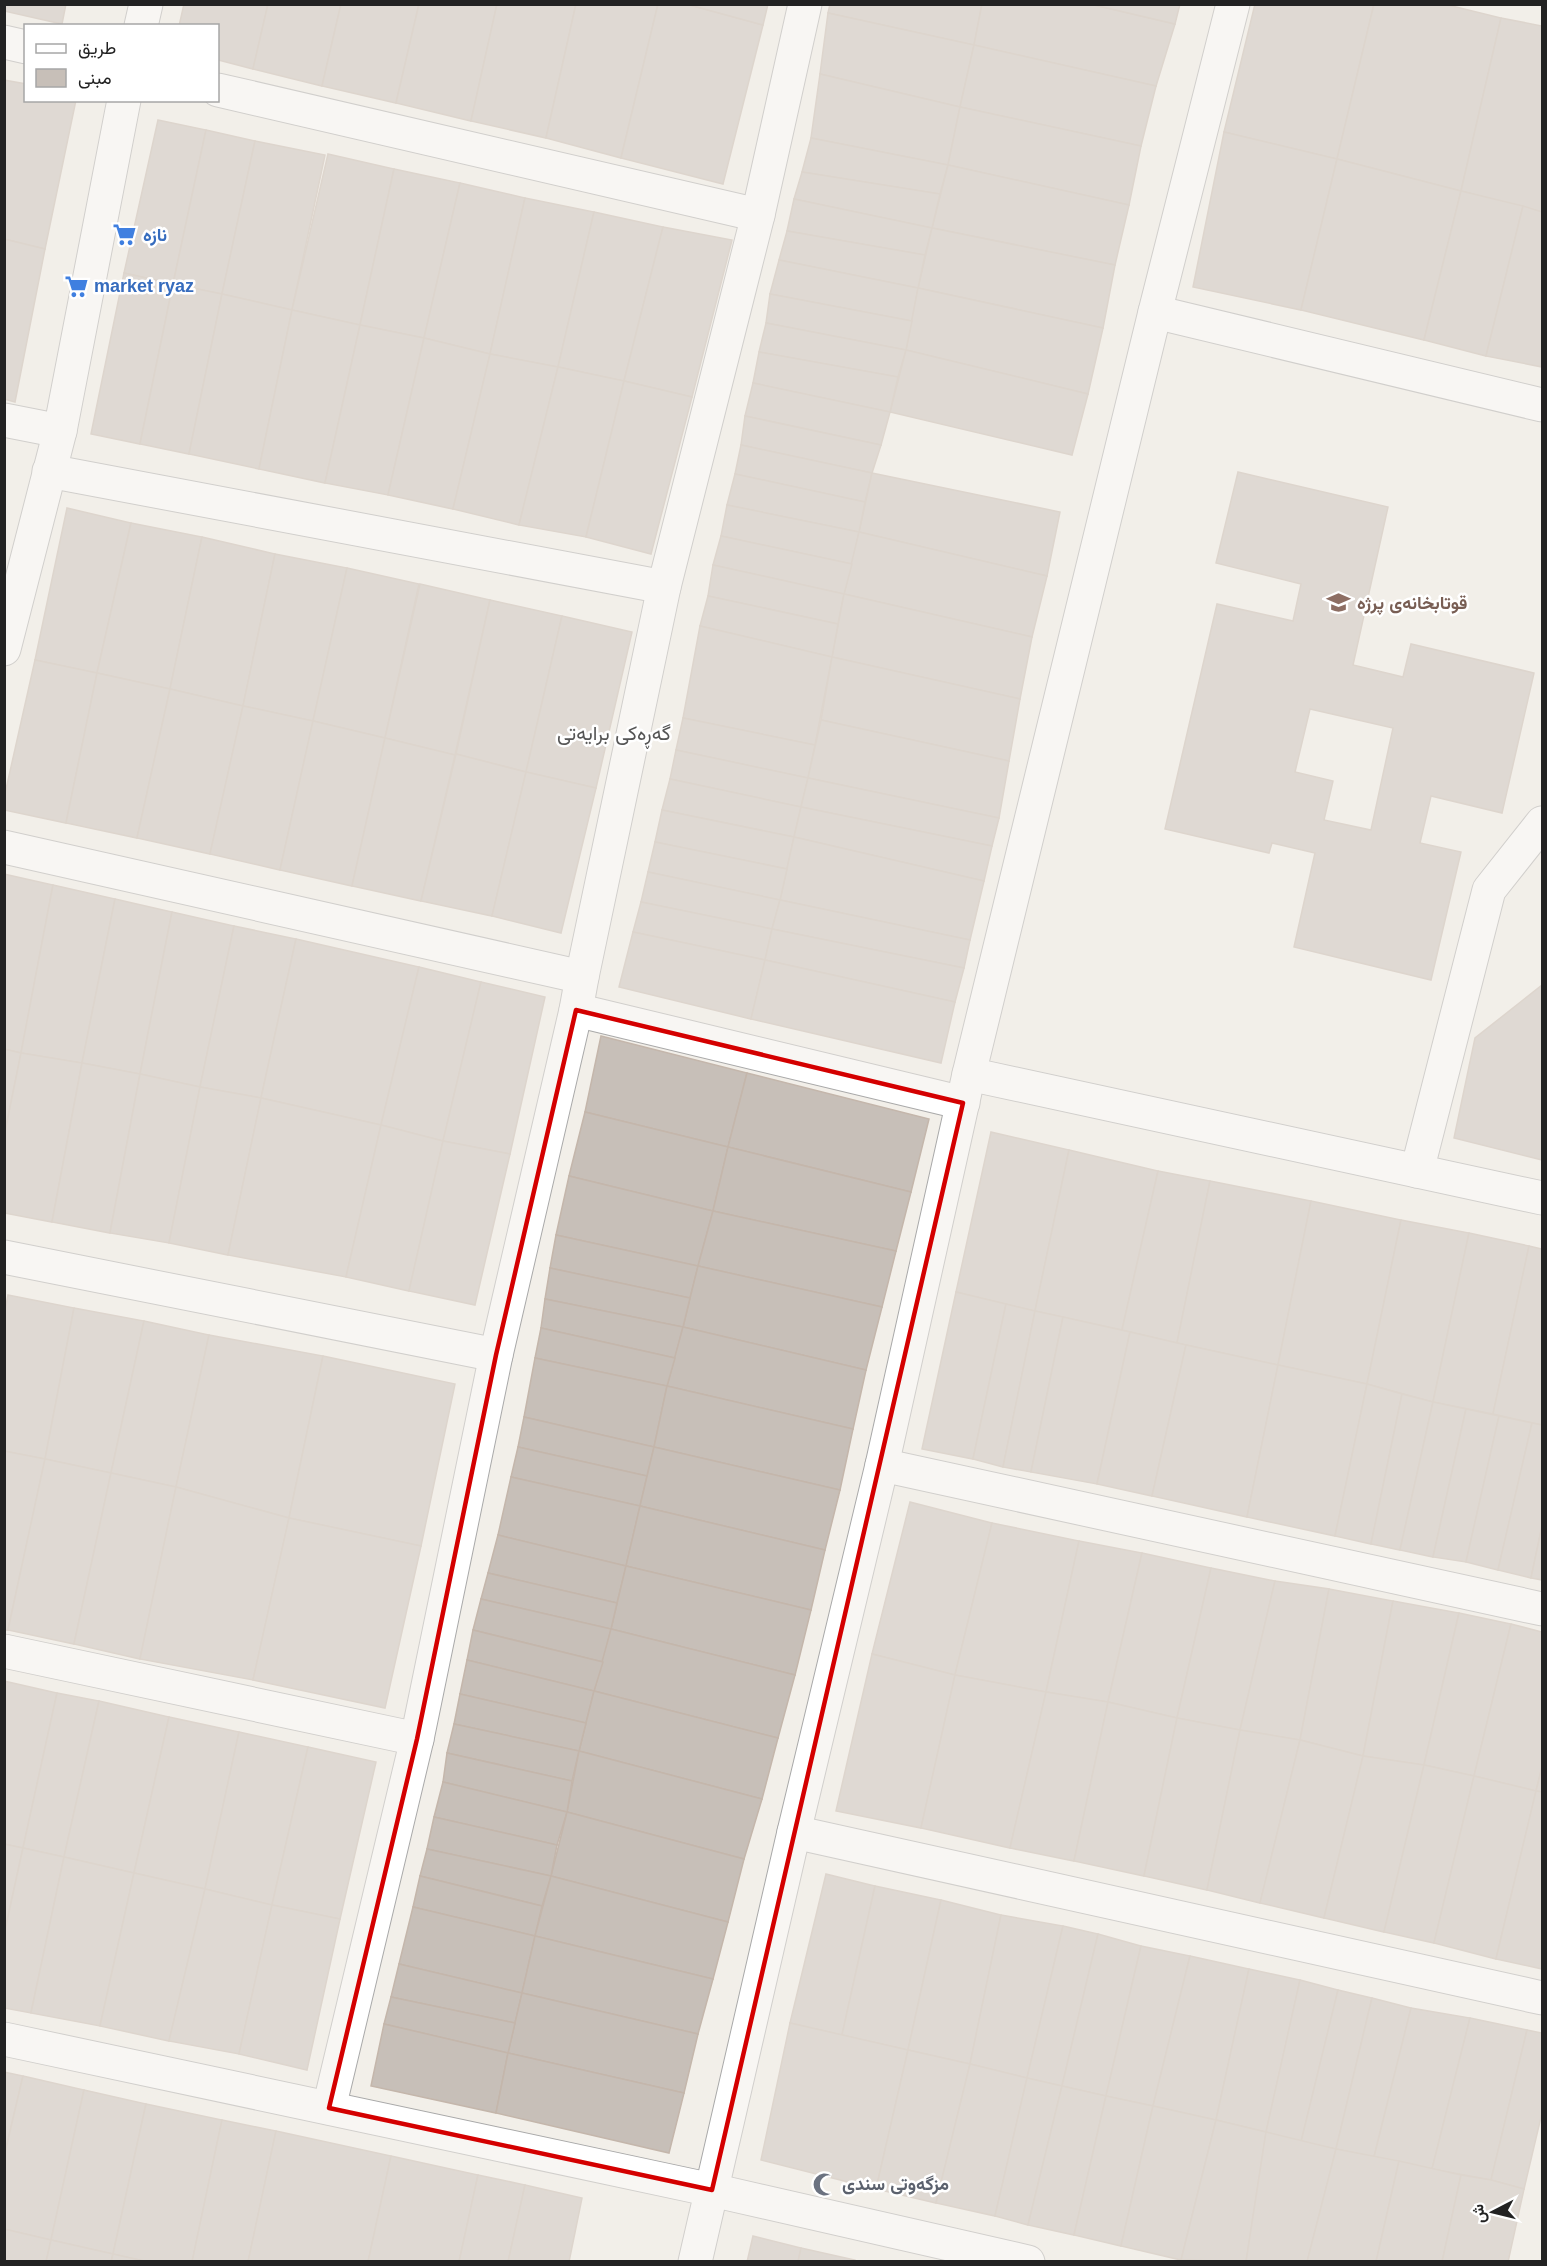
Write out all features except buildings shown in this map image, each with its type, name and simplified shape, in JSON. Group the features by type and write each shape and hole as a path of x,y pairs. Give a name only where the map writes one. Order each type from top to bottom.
{"street":[{"path":"141,24 146,4"},
{"path":"329,2108 417,1739 496,1355 576,1010 664,587 758,215 805,4"},
{"path":"695,2262 794,1832 882,1465 966,1088 1155,312 1233,4"},
{"path":"4,42 24,47"},
{"path":"219,90 758,215"},
{"path":"4,649 60,431 124,102"},
{"path":"1155,312 1542,405"},
{"path":"4,420 60,431"},
{"path":"49,471 664,587"},
{"path":"1417,1171 1490,890 1542,823"},
{"path":"4,847 582,977"},
{"path":"576,1010 966,1088 1417,1171 1542,1198"},
{"path":"4,1257 496,1355"},
{"path":"882,1465 1542,1609"},
{"path":"4,1651 417,1739"},
{"path":"794,1832 1542,1998"},
{"path":"4,2039 712,2190 1028,2262"}],"highlighted area":[{"path":"576,1010 963,1103 712,2190 329,2108 417,1739 496,1355"}],"place":[{"name":"نازە","path":"125,235"},
{"name":"market ryaz","path":"76,286"},
{"name":"قوتابخانەی پرژە","path":"1339,603"},
{"name":"مزگەوتی سندی","path":"824,2184"}],"district":[{"name":"گەڕەکی برایەتی","path":"614,733"}]}
